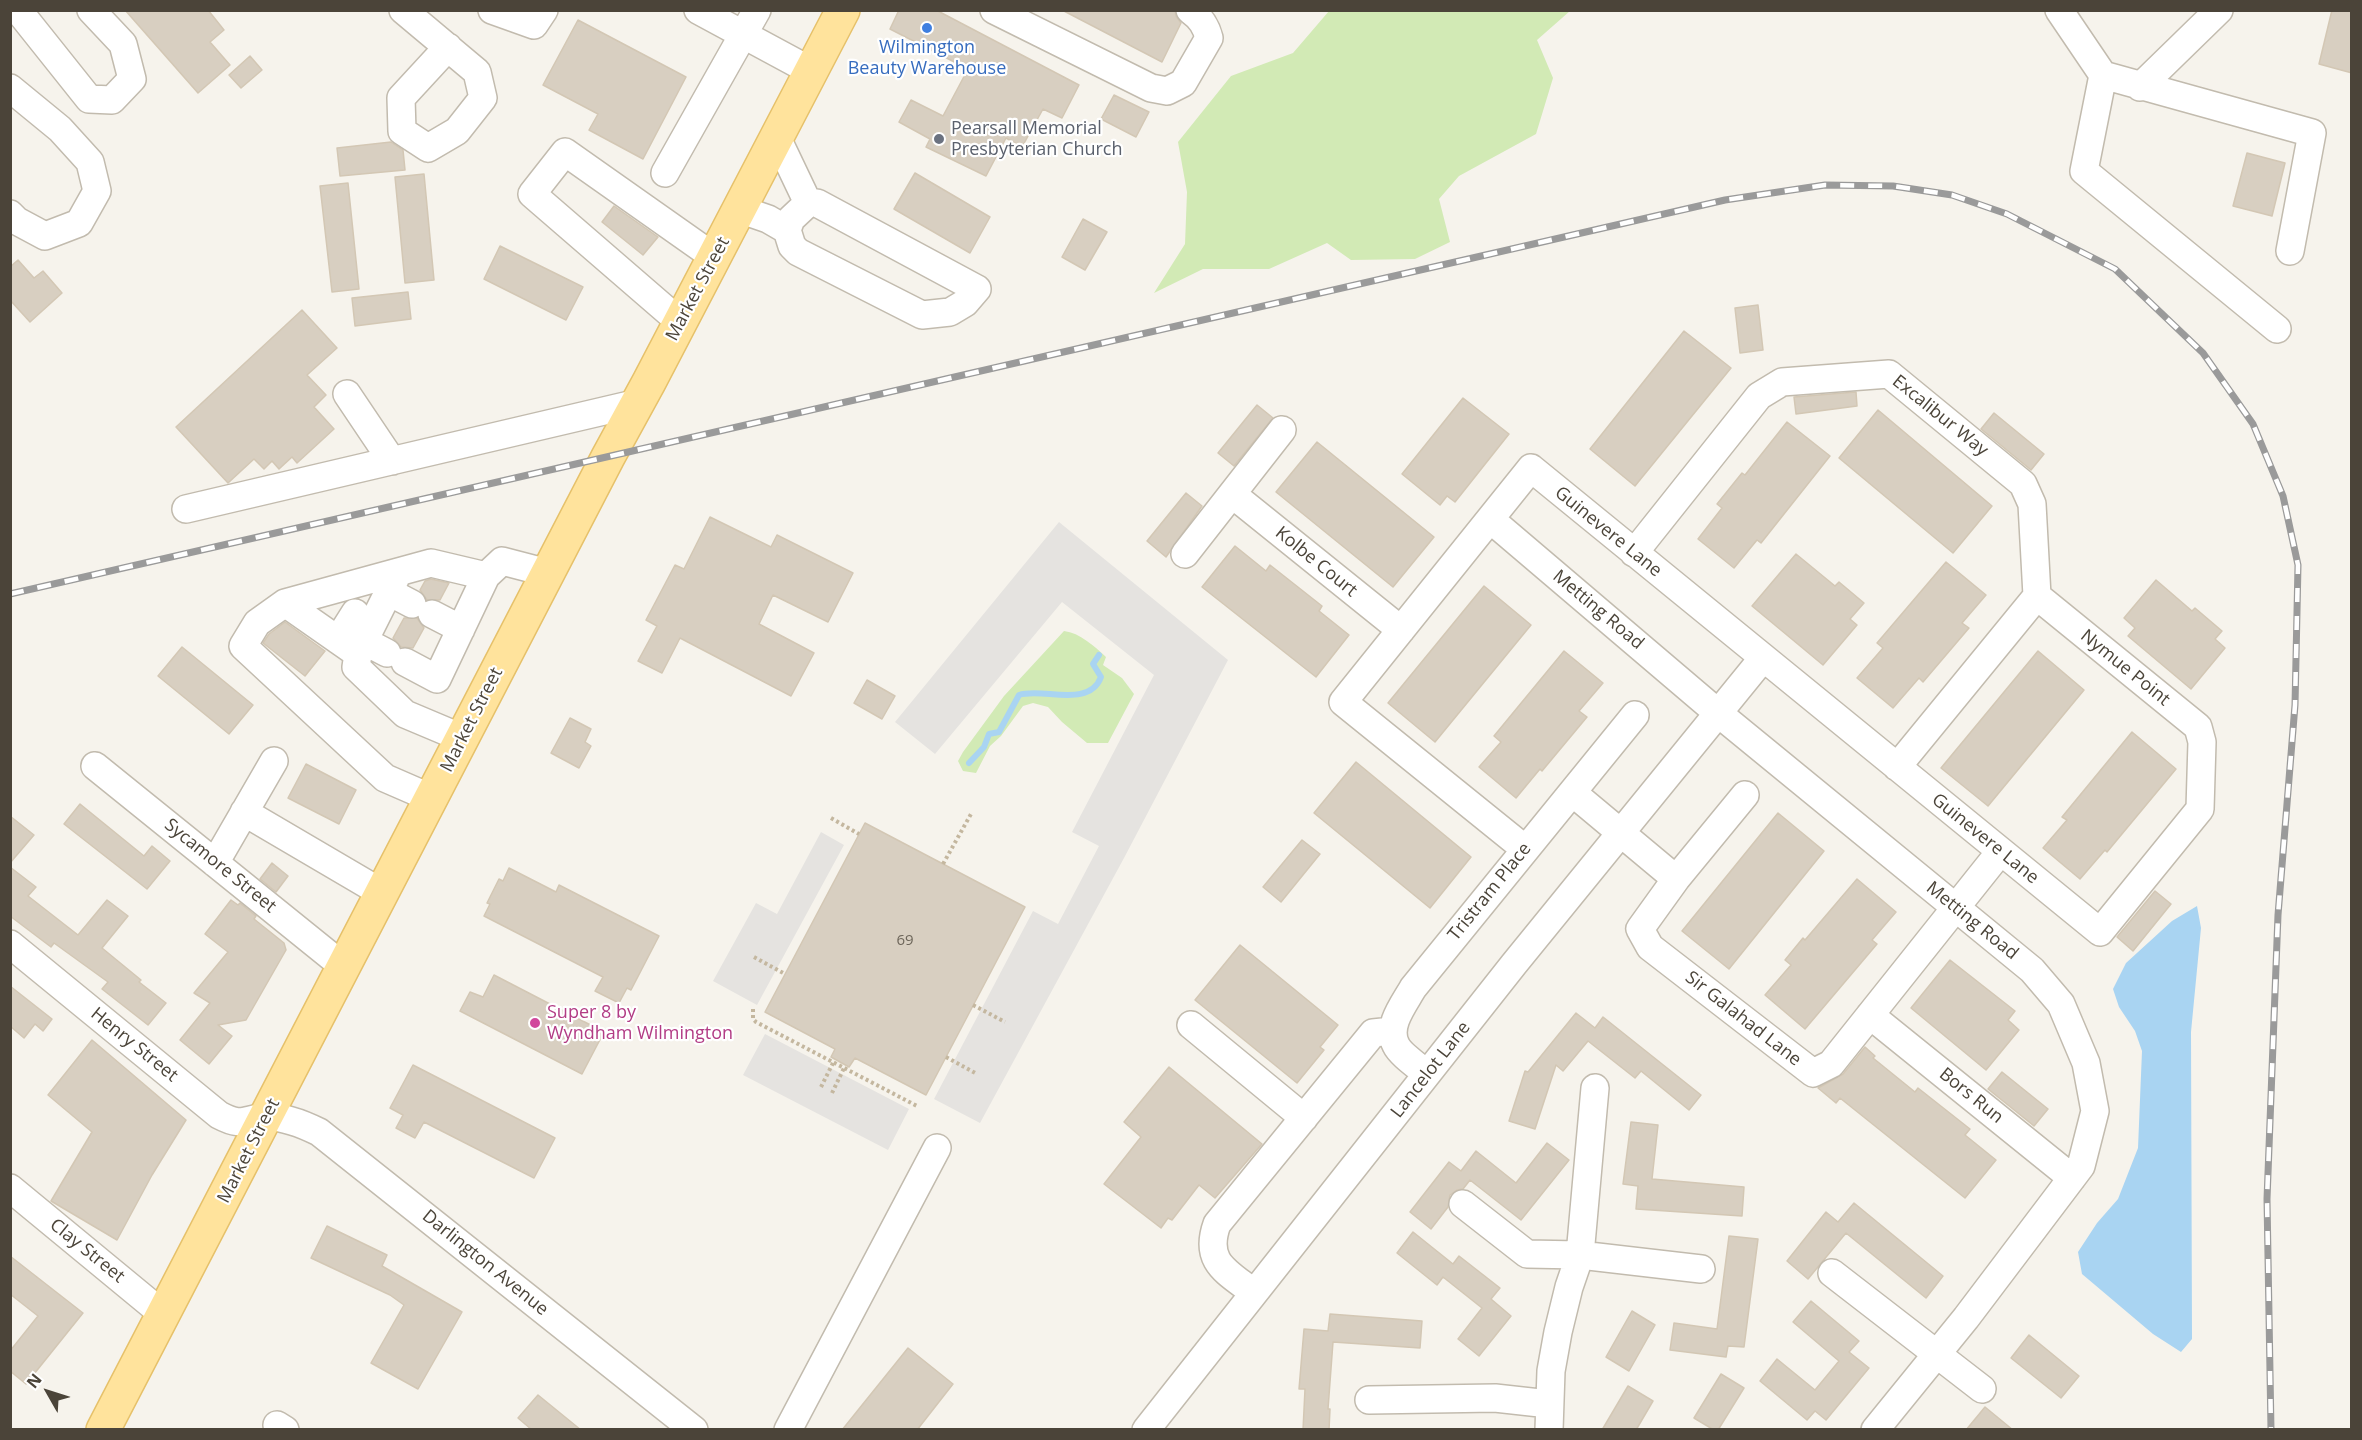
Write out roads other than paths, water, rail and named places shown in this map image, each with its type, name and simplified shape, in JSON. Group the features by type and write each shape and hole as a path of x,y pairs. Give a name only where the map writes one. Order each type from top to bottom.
{"main road":[{"name":"Market Street","path":"103,1430 843,10"}],"street":[{"path":"18,10 89,99 112,100 132,79 123,44 91,10"},
{"path":"403,10 448,47"},
{"path":"492,10 534,25 544,10"},
{"path":"698,10 812,71"},
{"path":"665,173 757,10"},
{"path":"993,10 1151,88 1167,91 1183,83 1209,38 1206,26 1190,10"},
{"path":"2059,10 2103,75 2312,133 2289,251"},
{"path":"2140,87 2219,10"},
{"path":"2103,75 2084,171 2277,329"},
{"path":"10,88 60,129 90,162 97,191 79,223 45,236 17,221 10,214"},
{"path":"777,138 808,203"},
{"path":"680,322 532,194 565,152 714,257"},
{"path":"808,203 818,203 977,289 965,303 950,312 922,315 798,252 792,246 787,230 791,219 808,203"},
{"path":"739,210 768,219 787,230"},
{"name":"Excalibur Way","path":"1634,553 1759,396 1782,382 1889,374 2022,484 2032,504 2037,596"},
{"path":"347,394 392,461"},
{"path":"186,509 638,403"},
{"path":"1185,554 1282,430"},
{"name":"Guinevere Lane","path":"1525,849 1343,702 1531,468 2100,932"},
{"name":"Kolbe Court","path":"1232,494 1401,630"},
{"name":"Metting Road","path":"1490,519 1718,712 2031,970 2061,1004 2086,1063 2095,1111 2081,1166 1875,1430"},
{"path":"417,719 486,576 502,561 548,573"},
{"path":"462,738 405,714 356,667 370,650 390,595 432,563 486,576"},
{"path":"370,650 390,595"},
{"path":"431,798 385,778 243,646 257,623 285,603 390,595 461,629"},
{"path":"1897,767 2037,596"},
{"name":"Nymue Point","path":"2037,596 2198,727 2202,742 2200,809 2100,932"},
{"path":"285,603 370,650 437,679"},
{"name":"Lancelot Lane","path":"1146,1430 1427,1074 1763,658"},
{"name":"Tristram Place","path":"1392,1031 1397,1016 1413,988 1635,715"},
{"path":"215,863 274,761"},
{"name":"Sycamore Street","path":"95,766 344,967"},
{"path":"1573,793 1676,879"},
{"name":"Sir Galahad Lane","path":"1745,795 1676,879 1640,929 1650,947 1813,1073 1831,1064 2000,852"},
{"path":"244,812 382,893"},
{"name":"Henry Street","path":"10,944 219,1115 234,1123 266,1117"},
{"name":"Bors Run","path":"1870,1015 2072,1178"},
{"path":"1191,1025 1304,1118"},
{"path":"1254,1293 1219,1265 1214,1258 1212,1237 1217,1224 1373,1033 1392,1031 1396,1046 1427,1074"},
{"path":"1369,1400 1496,1398 1549,1417 1551,1371 1558,1332 1580,1255 1595,1088"},
{"name":"Darlington Avenue","path":"266,1117 300,1122 320,1132 686,1427"},
{"path":"788,1430 937,1148"},
{"name":"Clay Street","path":"10,1188 164,1315"},
{"path":"1462,1204 1527,1254 1580,1255 1701,1269"},
{"path":"1832,1273 1982,1389"}],"water":[{"path":"2197,906 2201,928 2191,1032 2192,1339 2181,1352 2153,1334 2082,1274 2078,1252 2097,1223 2118,1199 2138,1148 2142,1051 2135,1031 2119,1007 2113,989 2126,963 2172,921"}],"waterway":[{"path":"969,763 984,747 989,734 999,732 1019,695 1029,693 1076,695 1095,687 1101,677 1093,664 1099,655"}],"railway":[{"path":"10,594 1725,200 1825,185 1893,186 1952,195 2007,214 2115,269 2203,353 2253,424 2283,496 2298,565 2295,705 2278,915 2267,1199 2271,1430"}],"place":[{"name":"Wilmington Beauty Warehouse","path":"927,28"},
{"name":"Pearsall Memorial Presbyterian Church","path":"939,139"},
{"name":"Super 8 by Wyndham Wilmington","path":"535,1023"}]}
